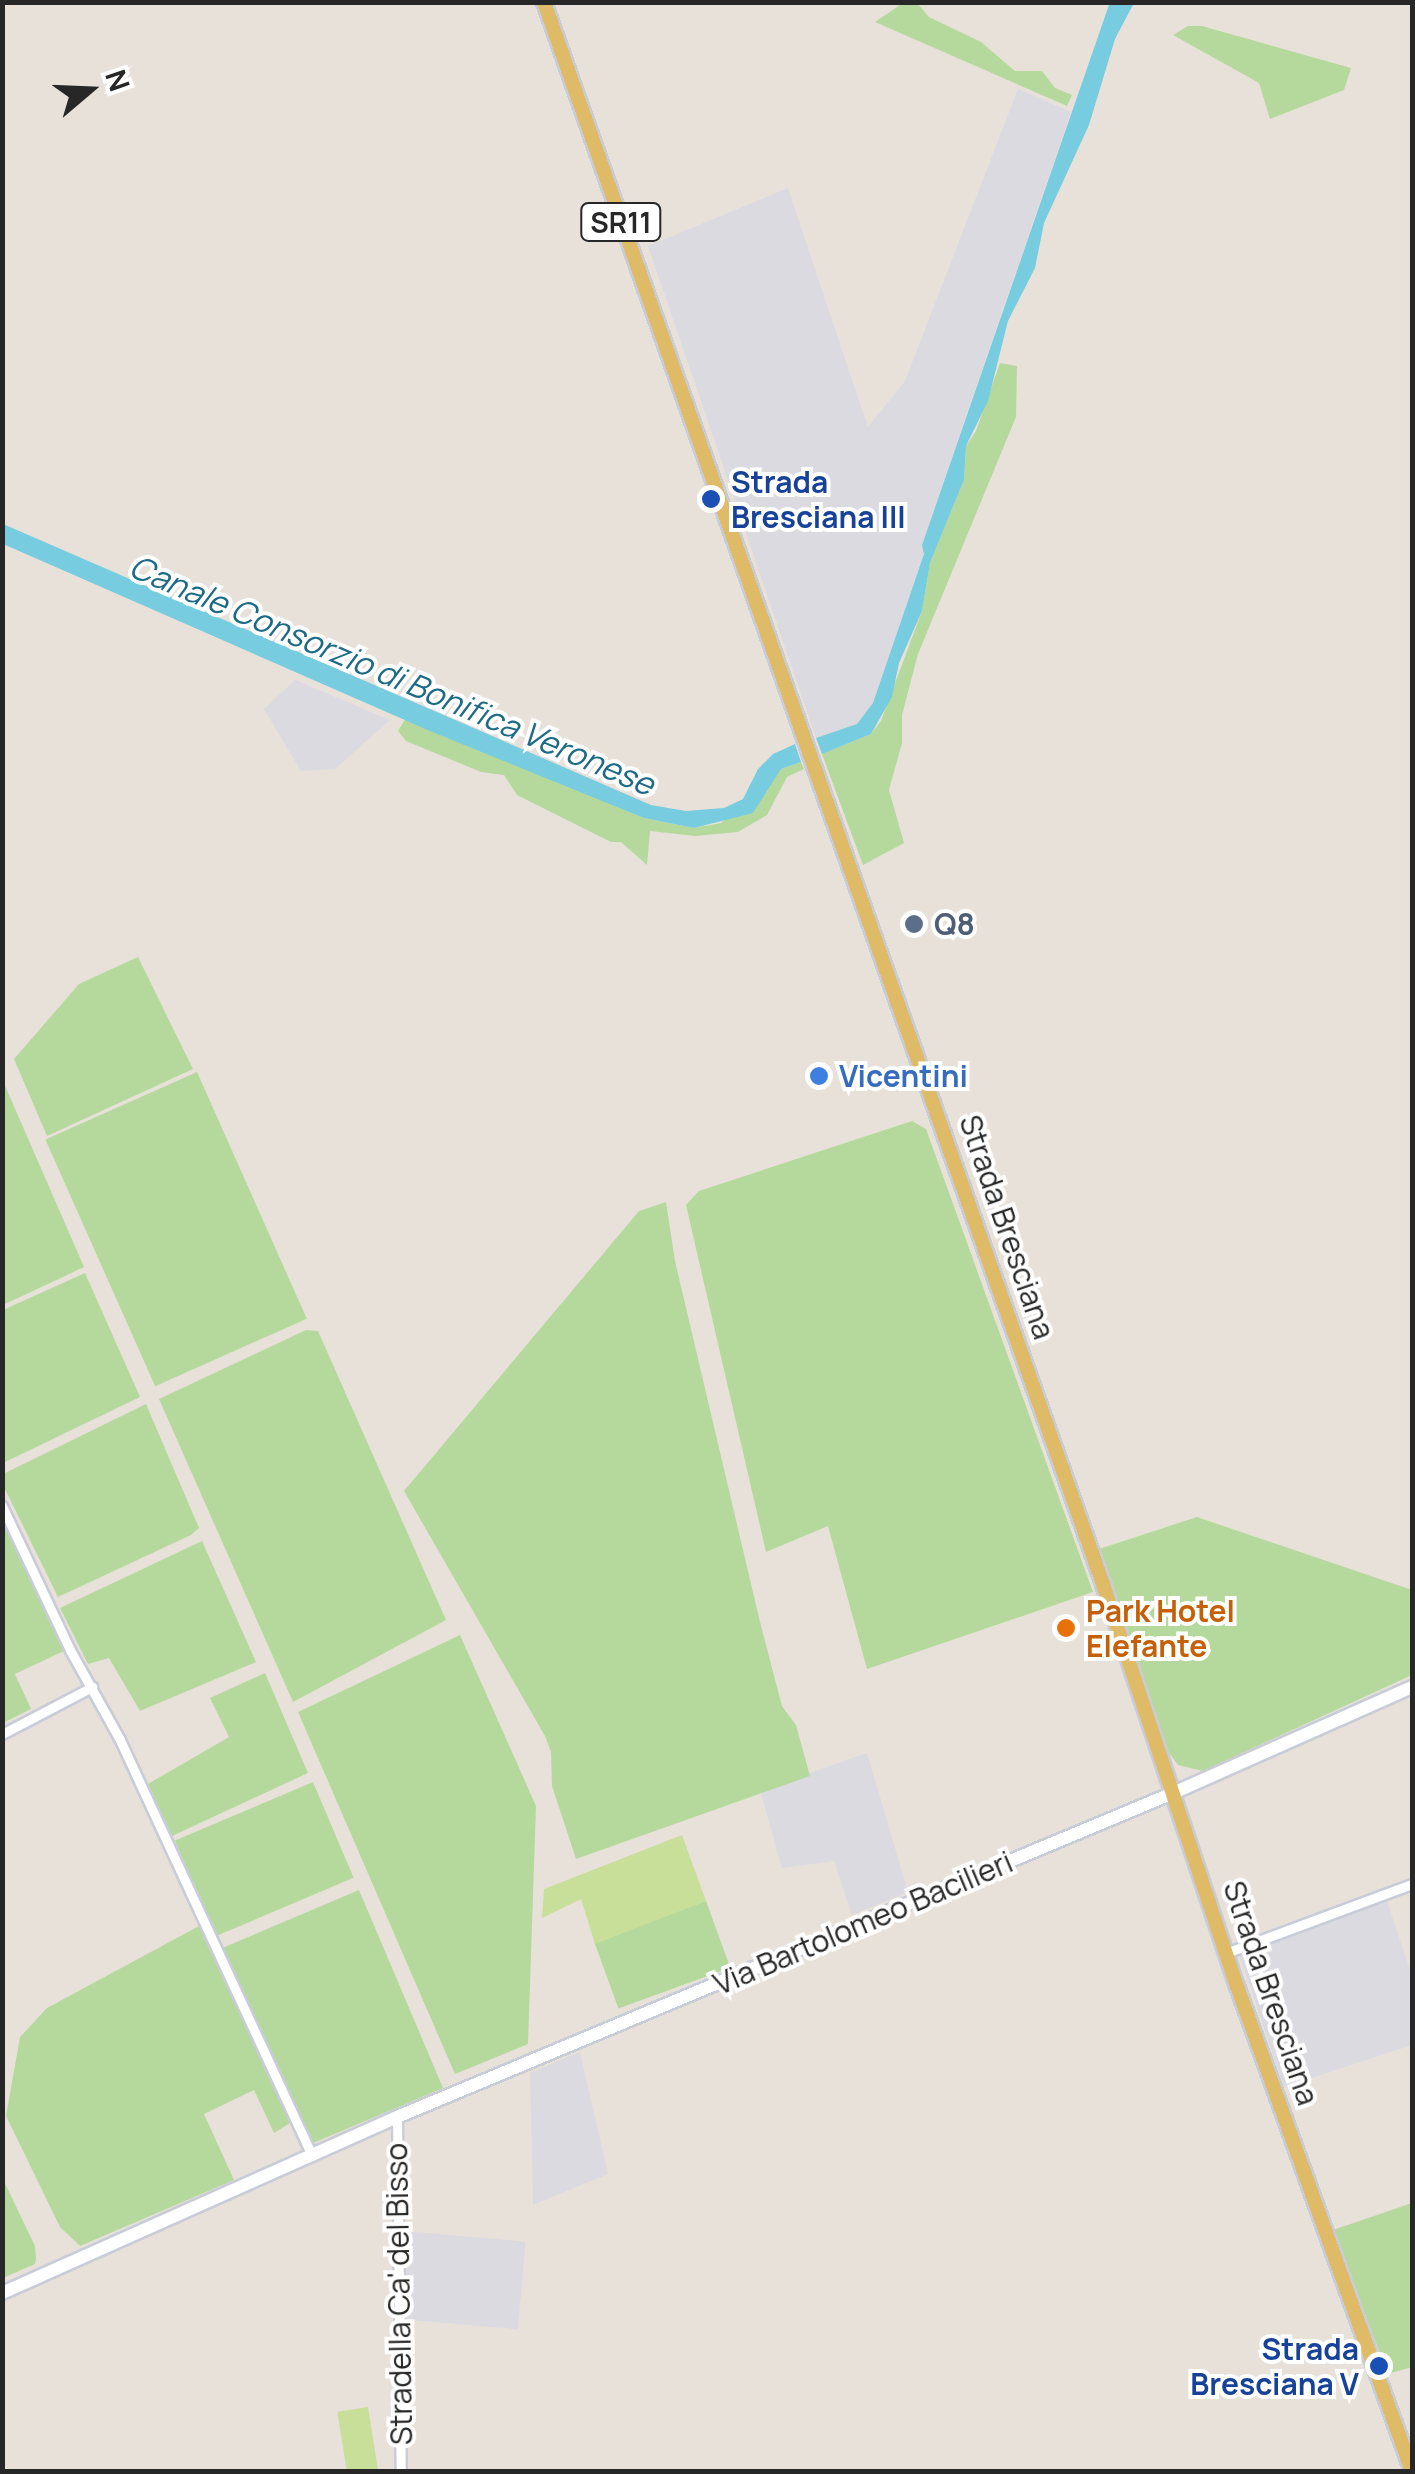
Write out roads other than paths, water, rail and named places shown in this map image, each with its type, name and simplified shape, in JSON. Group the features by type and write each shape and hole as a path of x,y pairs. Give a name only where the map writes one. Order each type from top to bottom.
{"main road":[{"name":"Strada Bresciana","path":"544,2 813,761 1226,1954 1412,2472"}],"street":[{"path":"2,1506 92,1687 312,2156"},
{"path":"2,1734 92,1687"},
{"name":"Via Bartolomeo Bacilieri","path":"2,2293 397,2117 1173,1794 1412,1687"},
{"name":"Strada Bresciana","path":"1226,1954 1412,1884"},
{"name":"Stradella Ca' del Bisso","path":"397,2117 402,2472"}],"water":[{"path":"1110,2 1134,3 1115,39 1089,125 1044,223 1035,268 1008,321 988,401 966,446 964,480 930,563 922,611 899,663 892,697 871,734 822,754 816,738 857,724 873,703 924,554 922,545"},
{"path":"3,524 651,805 686,811 724,808 743,799 758,769 773,754 795,744 801,762 781,769 753,813 694,828 644,818 430,731 3,544"}],"place":[{"name":"Strada Bresciana III","path":"711,499"},
{"name":"Q8","path":"914,924"},
{"name":"Vicentini","path":"819,1076"},
{"name":"Park Hotel Elefante","path":"1066,1628"},
{"name":"Strada Bresciana V","path":"1379,2366"}],"water label":[{"name":"Canale Consorzio di Bonifica Veronese","path":"392,675"}]}
